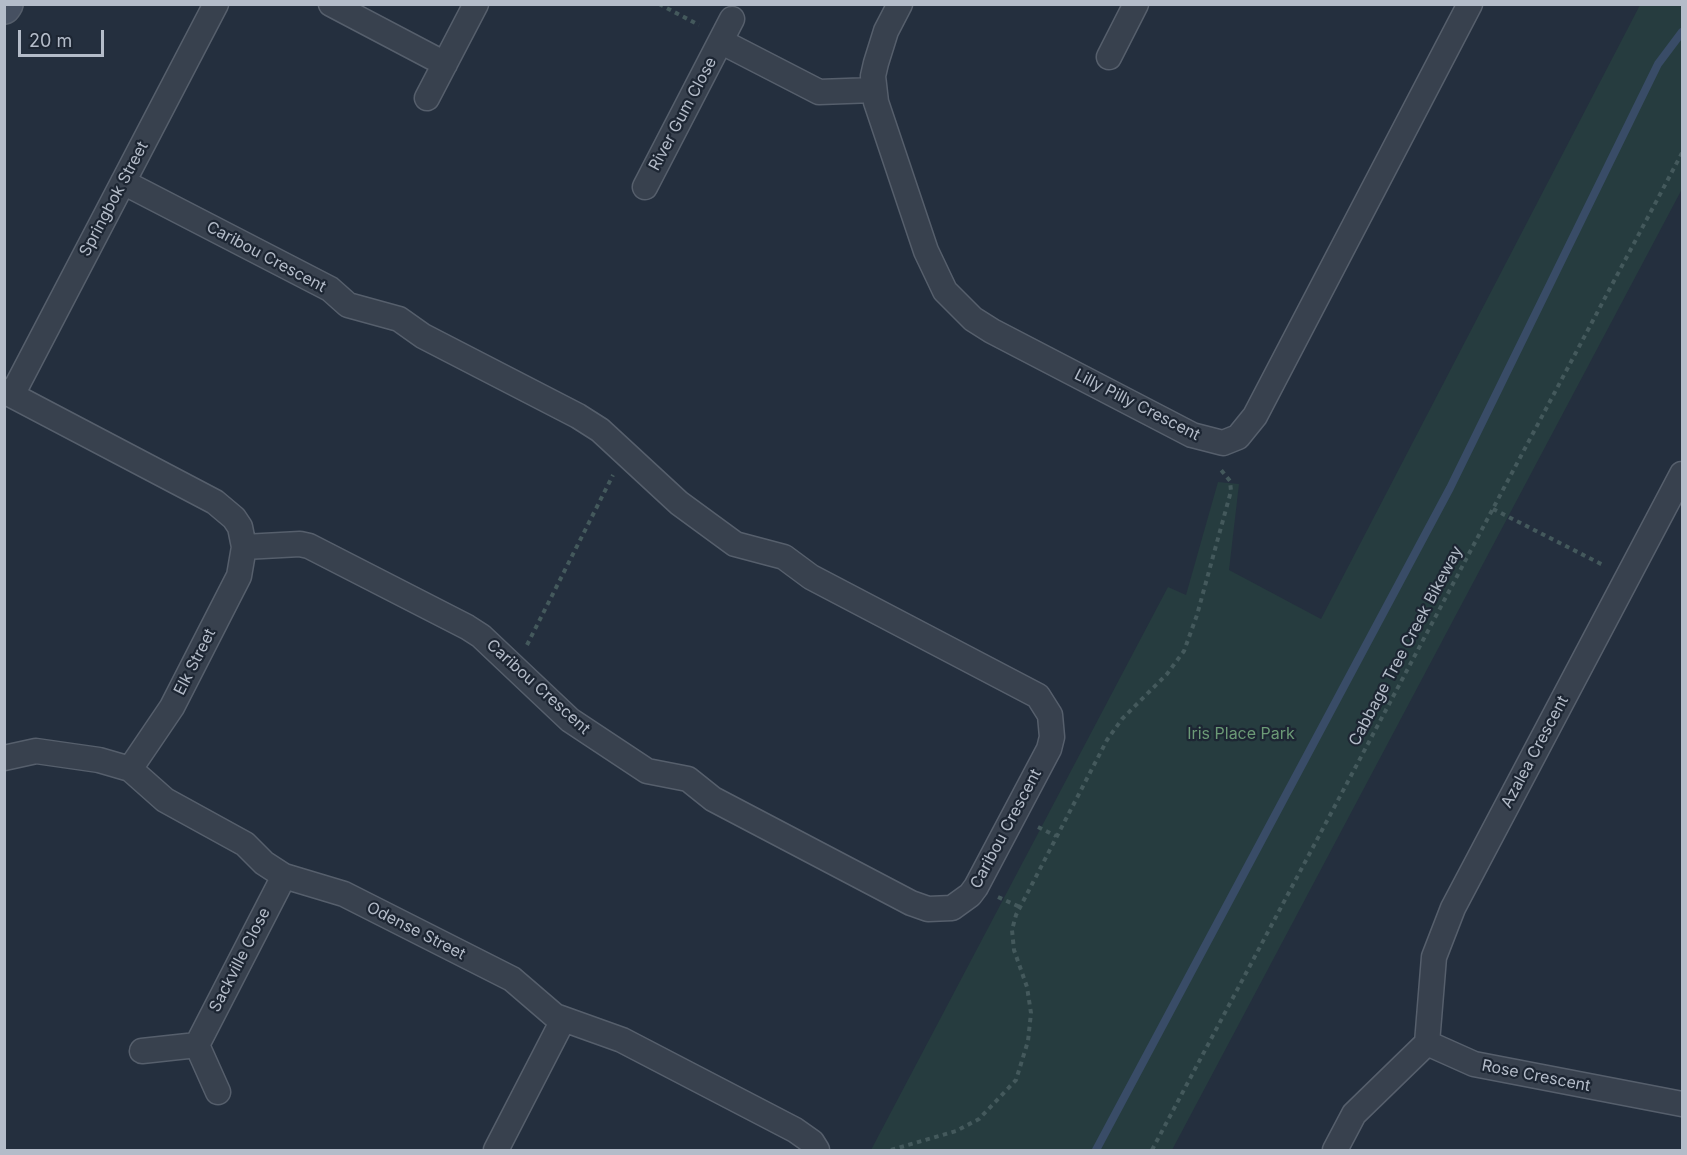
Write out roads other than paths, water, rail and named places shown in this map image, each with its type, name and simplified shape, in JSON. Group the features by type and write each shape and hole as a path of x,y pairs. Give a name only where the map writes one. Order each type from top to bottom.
{"street":[{"name":"Springbok Street","path":"8,393 123,182 216,4"},
{"path":"331,4 445,64"},
{"path":"427,98 476,4"},
{"name":"Lilly Pilly Crescent","path":"900,4 880,47 873,76 874,90 884,130 930,262 945,291 958,306 992,331 1192,435 1216,443 1238,437 1255,416 1470,4"},
{"path":"1108,57 1136,4"},
{"name":"River Gum Close","path":"645,187 732,19"},
{"name":"River Gum Close","path":"722,42 819,92 874,90"},
{"name":"Caribou Crescent","path":"123,182 330,290 348,305 405,322 423,336 578,416 600,430 680,502 735,544 784,557 811,577 1030,690 1045,705 1052,726 1048,749 976,887 962,902 941,910 911,903 713,799 688,779 641,768 623,753 570,720 481,636 319,550 300,544 244,547"},
{"path":"8,393 215,502 234,518 240,527 244,547"},
{"name":"Azalea Crescent","path":"1427,1043 1434,957 1453,908 1683,474"},
{"name":"Elk Street","path":"130,769 172,707 239,576 244,547"},
{"name":"Odense Street","path":"4,758 36,750 99,760 130,769 165,800 245,844 264,863 284,876 344,894 501,974 523,986 541,1006 563,1020 622,1040 795,1130 817,1150"},
{"name":"Sackville Close","path":"197,1045 284,876"},
{"path":"496,1150 563,1020"},
{"path":"1335,1150 1354,1114 1427,1043"},
{"name":"Rose Crescent","path":"1427,1043 1474,1064 1683,1104"},
{"path":"142,1051 197,1045 218,1092"}],"waterway":[{"path":"1096,1150 1450,488 1658,64 1682,32"}],"park label":[{"name":"Iris Place Park","path":"1241,734"}]}
